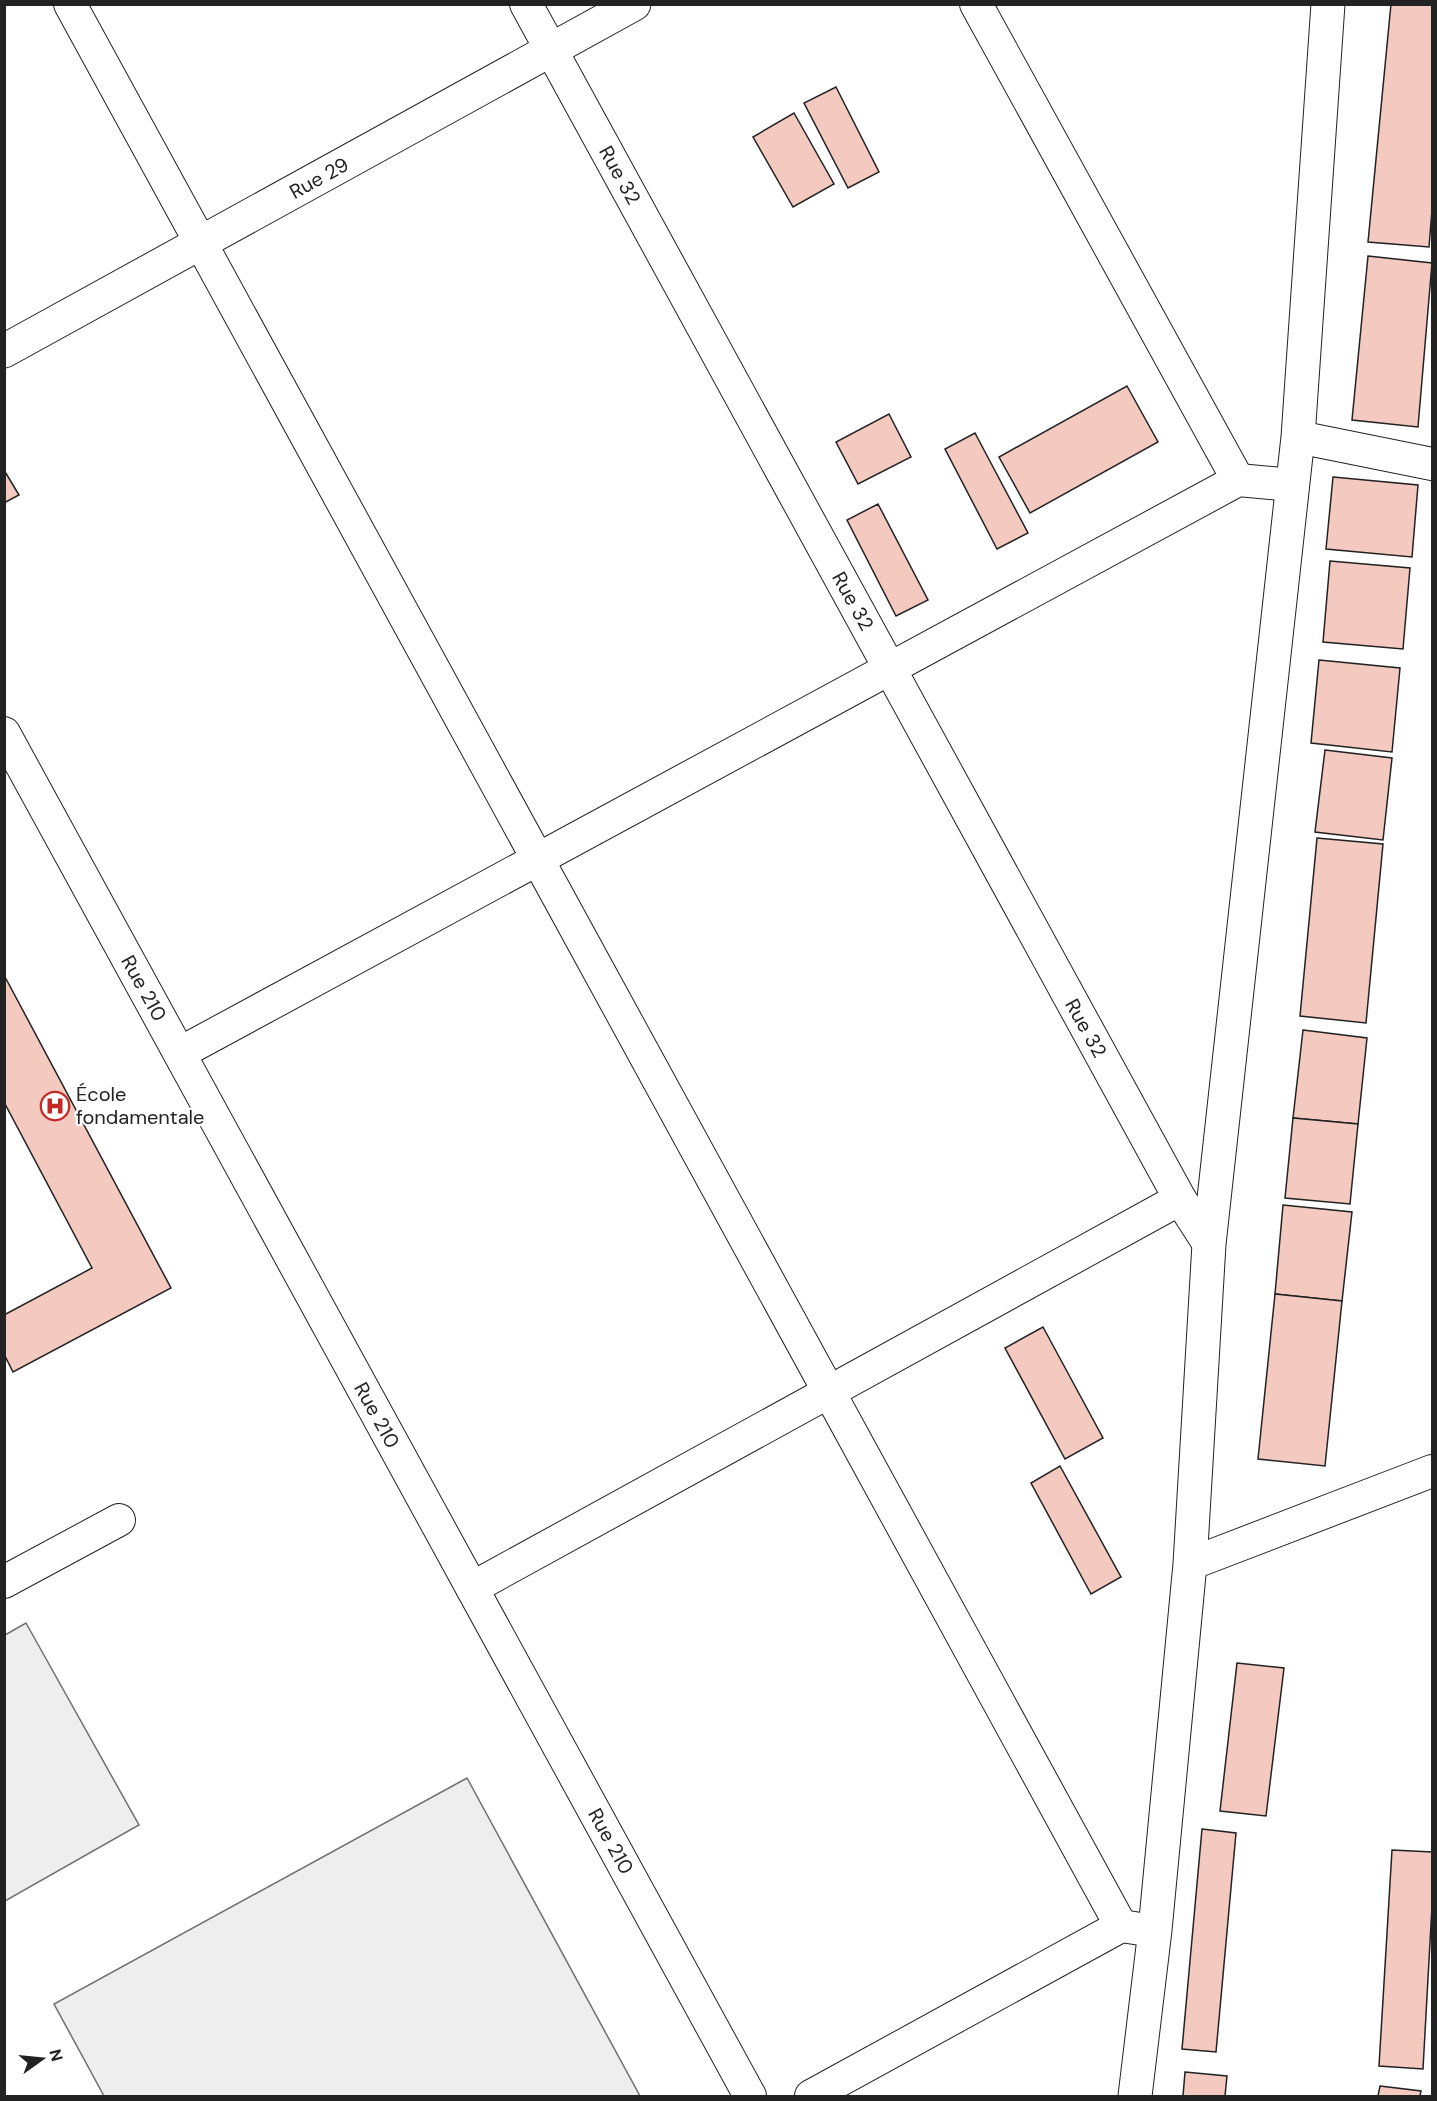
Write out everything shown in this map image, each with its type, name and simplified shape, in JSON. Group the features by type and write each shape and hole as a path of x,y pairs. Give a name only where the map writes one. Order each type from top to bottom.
{"main road":[{"name":"Rue 29","path":"4,351 634,4"},
{"path":"1135,2097 1155,1930 1190,1564 1209,1244 1298,437 1328,4"}],"street":[{"path":"70,4 1121,1926"},
{"name":"Rue 32","path":"526,4 1179,1199 1209,1244"},
{"path":"976,4 1238,480"},
{"path":"1298,437 1432,464"},
{"path":"180,1053 1238,480 1293,485"},
{"name":"Rue 210","path":"4,733 750,2097"},
{"path":"472,1588 1179,1199"},
{"path":"1190,1564 1432,1471"},
{"path":"4,1582 119,1520"},
{"path":"811,2097 1121,1926 1155,1930"}],"shaded area":[{"path":"26,1623 139,1825 5,1901 5,1635"},
{"path":"467,1778 640,2096 104,2096 54,2004"}],"building":[{"path":"1391,4 1432,4 1432,210 1429,247 1368,242"},
{"path":"836,87 879,172 848,188 804,103"},
{"path":"794,113 834,184 793,207 753,137"},
{"path":"1368,256 1432,263 1418,427 1352,420"},
{"path":"1127,386 1158,442 1030,513 999,457"},
{"path":"889,414 911,457 858,484 836,442"},
{"path":"975,433 1028,533 997,549 945,449"},
{"path":"4,470 19,495 4,503"},
{"path":"1333,477 1418,485 1412,557 1326,549"},
{"path":"878,504 928,600 896,616 847,520"},
{"path":"1330,561 1410,568 1403,649 1323,642"},
{"path":"1319,660 1400,668 1392,752 1311,743"},
{"path":"1325,750 1392,758 1383,840 1315,832"},
{"path":"1317,838 1383,844 1366,1023 1300,1016"},
{"path":"4,975 171,1288 13,1372 4,1354 4,1315 92,1268 4,1102"},
{"path":"1303,1030 1367,1038 1358,1124 1293,1118"},
{"path":"1293,1118 1358,1124 1350,1204 1285,1198"},
{"path":"1283,1205 1352,1212 1342,1301 1275,1294"},
{"path":"1275,1294 1342,1301 1325,1466 1258,1459"},
{"path":"1043,1327 1103,1438 1065,1459 1005,1348"},
{"path":"1060,1466 1121,1577 1091,1594 1031,1483"},
{"path":"1237,1663 1284,1668 1266,1816 1220,1811"},
{"path":"1202,1829 1236,1833 1216,2052 1182,2049"},
{"path":"1392,1850 1432,1852 1432,1906 1423,2069 1379,2066"},
{"path":"1185,2072 1227,2076 1225,2096 1183,2096"},
{"path":"1380,2086 1421,2091 1420,2096 1378,2096"}],"place":[{"name":"École fondamentale","path":"55,1106"}]}
